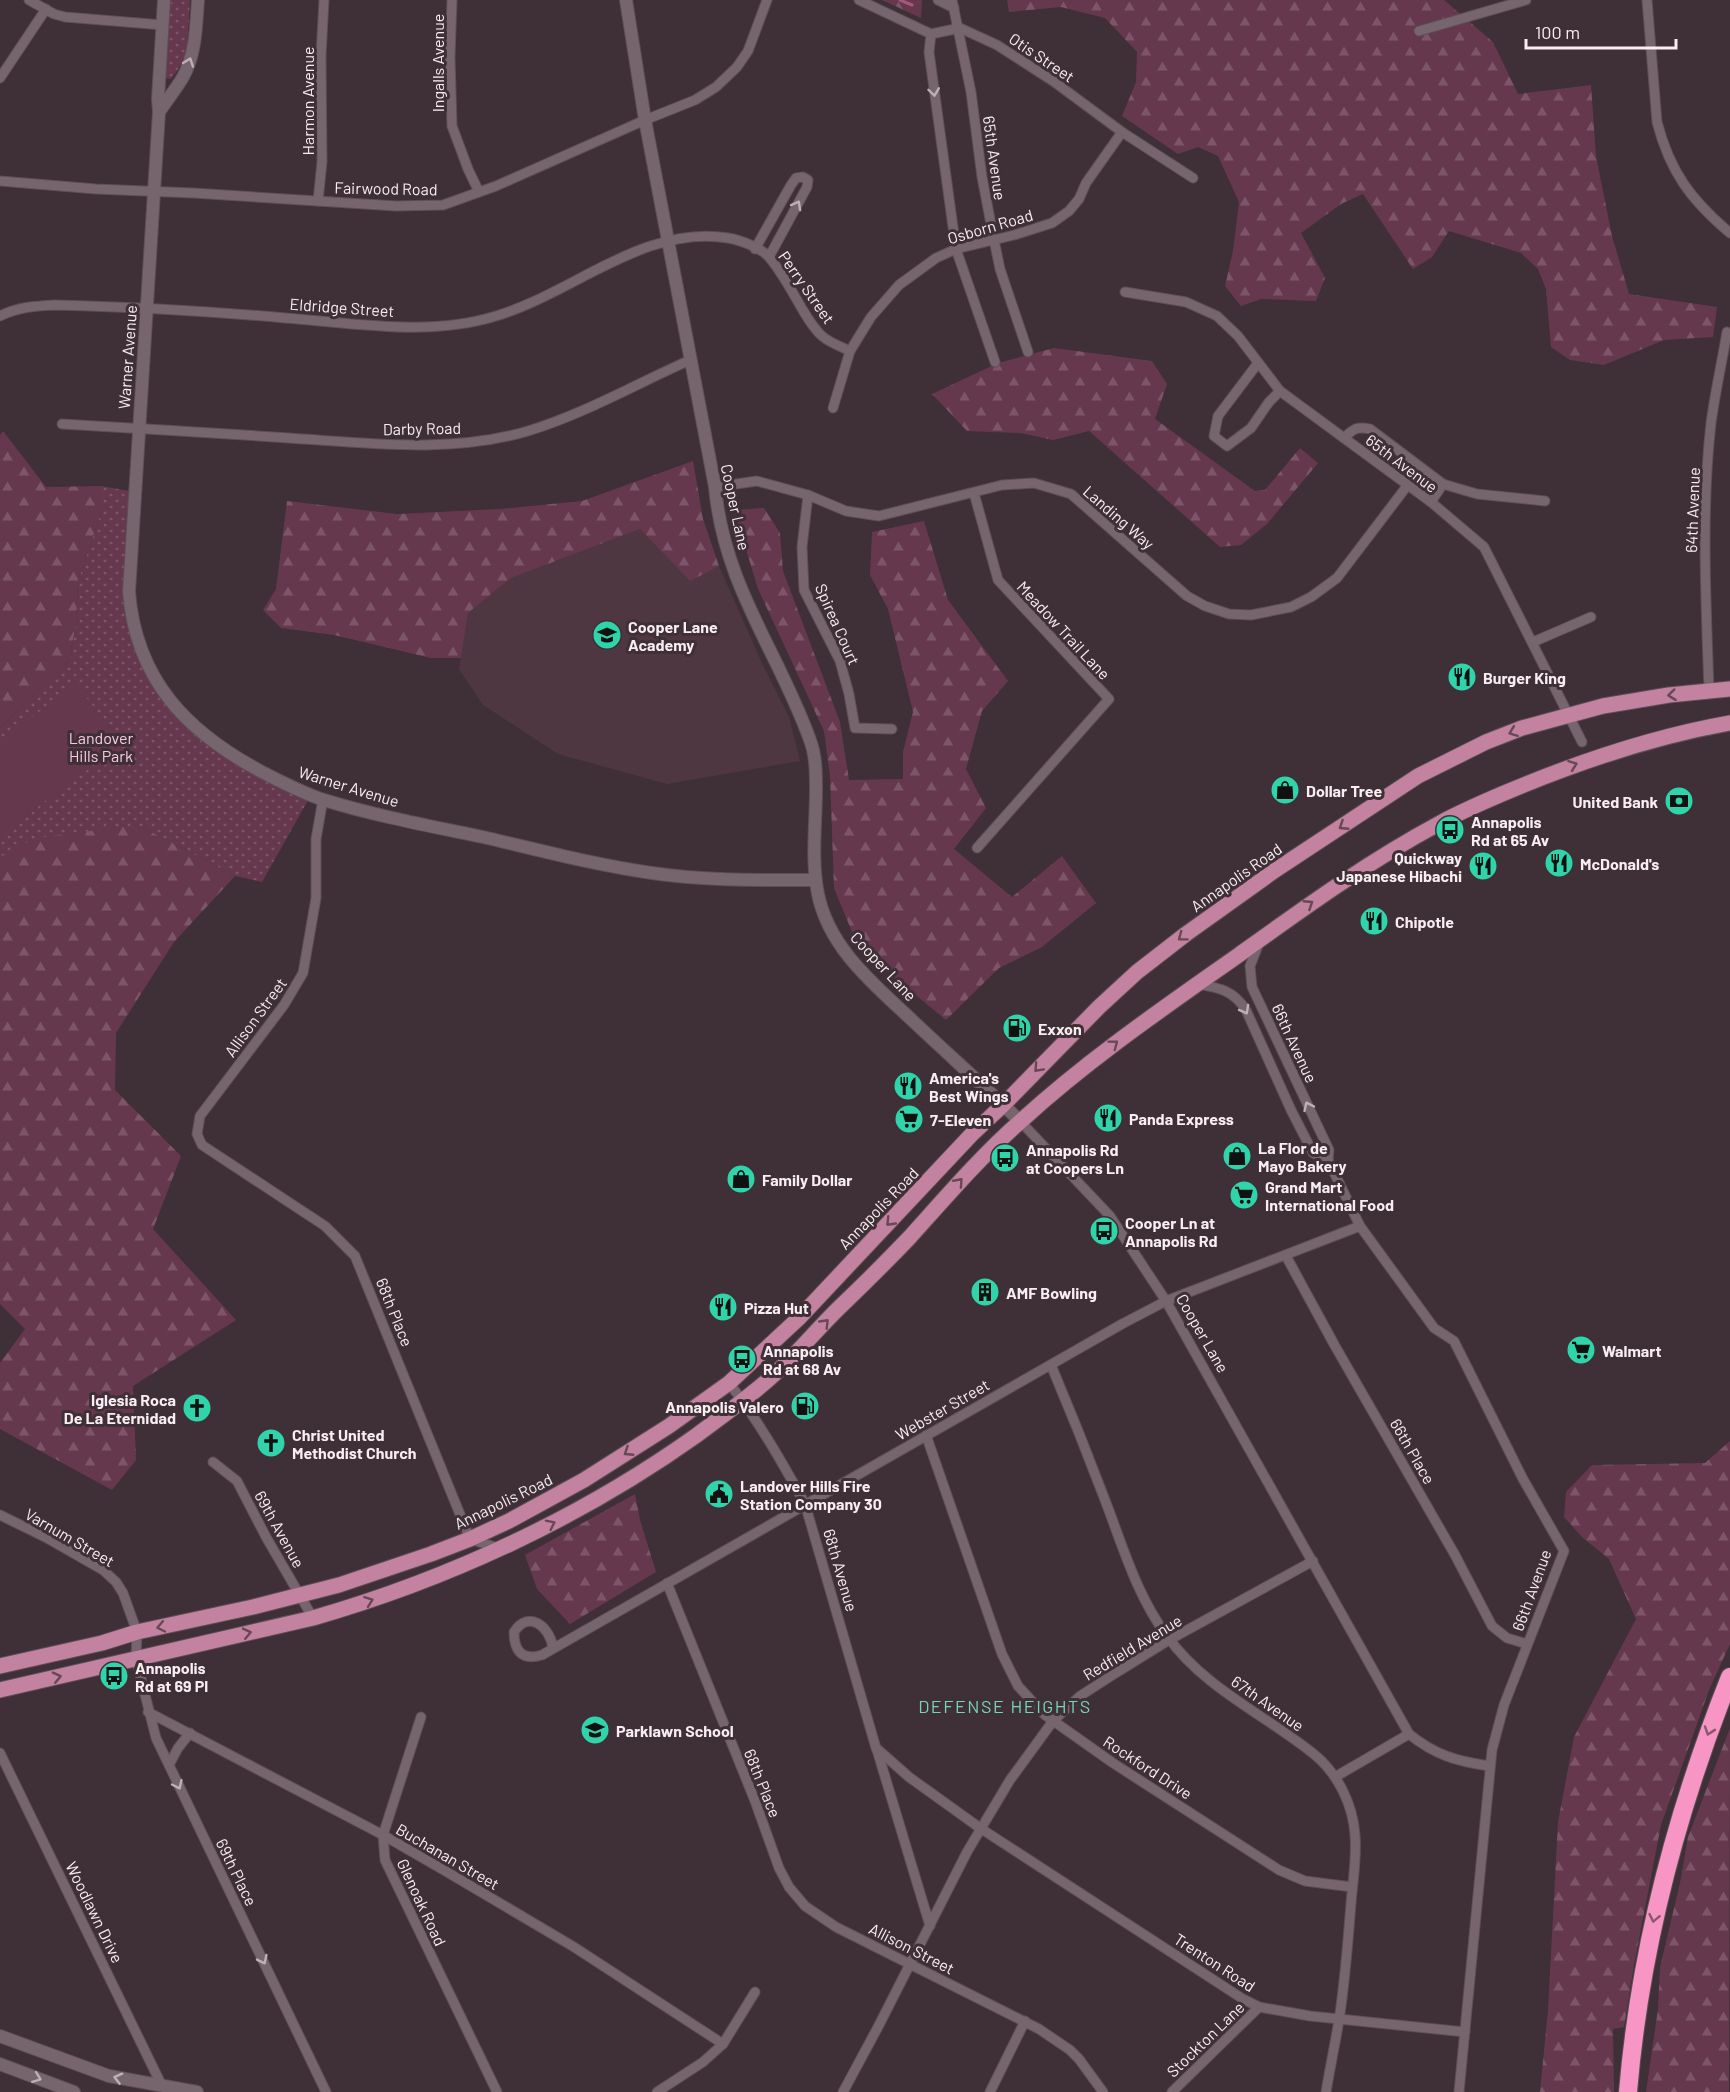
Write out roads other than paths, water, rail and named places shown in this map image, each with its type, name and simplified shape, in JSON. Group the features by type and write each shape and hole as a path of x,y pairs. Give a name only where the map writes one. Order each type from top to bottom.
{"highway":[{"path":"1628,2092 1634,2030 1656,1906 1690,1784 1730,1677"}],"main road":[{"name":"Annapolis Road","path":"0,1666 102,1643 137,1632 300,1596 395,1567 470,1539 509,1521 584,1480 669,1426 729,1383 802,1314 972,1134 1085,1020 1137,972 1269,875 1418,776 1486,742 1522,728 1569,715 1644,699 1730,689"},
{"path":"0,1690 313,1618 383,1596 555,1522 671,1453 743,1401 789,1361 912,1234 972,1167 1020,1121 1096,1057 1298,911 1406,842 1464,811 1560,770 1608,753 1663,737 1730,723"}],"street":[{"path":"29,0 65,17 163,25"},
{"name":"Warner Avenue","path":"164,0 129,592 135,631 147,664 161,690 200,732 228,753 291,787 323,799 444,829 652,873 744,879 816,879"},
{"name":"Warner Avenue","path":"159,112 190,63 194,46 198,0"},
{"name":"Harmon Avenue","path":"318,201 322,162 321,56 324,0"},
{"name":"Ingalls Avenue","path":"452,0 450,79 452,126 479,192"},
{"name":"Cooper Lane","path":"626,0 645,120 715,487 718,517 727,552 744,598 787,685 812,743 816,777 816,879 826,920 839,944 852,961 1020,1121 1110,1216 1166,1301 1409,1734 1445,1757 1489,1766"},
{"name":"Fairwood Road","path":"0,181 318,201 443,205 496,186 695,100 717,87 737,67 748,51 767,0"},
{"path":"859,0 931,34 960,28"},
{"path":"938,0 953,4"},
{"path":"1419,31 1526,0"},
{"path":"1647,0 1657,122 1660,134 1677,174 1688,191 1711,217 1730,233"},
{"name":"65th Avenue","path":"953,4 960,28 982,177 1000,269 1028,352"},
{"path":"0,78 46,9"},
{"name":"Otis Street","path":"960,28 996,45 1053,81 1122,132 1193,178"},
{"path":"931,34 929,52 956,249 995,362"},
{"name":"Osborn Road","path":"833,408 850,351 871,317 899,285 936,258 956,249 1052,223 1069,211 1079,199 1086,183 1122,132"},
{"path":"755,249 796,177 803,177 808,180 807,187 769,257"},
{"name":"Perry Street","path":"667,241 709,236 730,238 769,257 812,325 833,343 850,351"},
{"name":"Eldridge Street","path":"0,316 29,307 55,305 401,327 470,324 526,306 644,247 667,241"},
{"name":"65th Avenue","path":"1125,292 1186,302 1217,316 1238,336 1280,391 1431,502 1484,548 1582,742"},
{"name":"64th Avenue","path":"1709,690 1705,565 1707,480 1711,422 1727,332"},
{"name":"Darby Road","path":"62,424 365,443 416,445 463,443 527,431 562,419 690,360"},
{"path":"1258,363 1218,416 1214,436 1227,446 1251,428 1269,402 1280,391"},
{"path":"1344,438 1360,426 1370,429 1443,484 1477,494 1545,501"},
{"name":"Landing Way","path":"715,487 757,482 808,495 846,511 879,516 1002,485 1034,483 1071,494 1187,596 1205,606 1229,614 1251,615 1291,607 1311,597 1336,578 1407,486"},
{"path":"1431,502 1443,484"},
{"name":"Meadow Trail Lane","path":"974,493 998,580 1109,699 977,848"},
{"name":"Spirea Court","path":"808,495 802,547 804,590 840,661 855,728 892,729"},
{"path":"1533,642 1591,617"},
{"name":"Allison Street","path":"197,1134 200,1116 270,1024 303,973 316,898 315,839 323,799"},
{"name":"66th Avenue","path":"1261,938 1250,966 1252,987 1329,1150 1329,1160 1360,1226 1434,1328 1454,1341 1523,1479 1564,1551 1504,1705 1489,1766 1459,2092"},
{"name":"66th Avenue","path":"1197,984 1227,991 1239,999 1313,1153 1329,1160"},
{"name":"68th Place","path":"197,1134 202,1145 325,1226 355,1256 470,1539"},
{"name":"Webster Street","path":"553,1648 1166,1301 1360,1226"},
{"name":"66th Place","path":"1286,1256 1455,1555 1492,1626 1506,1638 1527,1644"},
{"name":"67th Avenue","path":"1050,1365 1077,1427 1140,1590 1169,1640 1191,1664 1219,1687 1252,1713 1301,1744 1326,1765 1335,1777 1351,1814 1355,1834 1352,1887 1339,2019 1326,2092"},
{"name":"68th Avenue","path":"729,1383 743,1401 805,1504 930,1926"},
{"name":"Rockford Drive","path":"926,1435 1008,1670 1027,1698 1053,1721 1113,1763 1292,1877 1317,1884 1352,1887"},
{"name":"69th Avenue","path":"213,1462 237,1480 313,1618"},
{"name":"Varnum Street","path":"0,1515 47,1538 103,1570 116,1582 123,1593 137,1632 136,1659"},
{"path":"470,1539 498,1548"},
{"name":"Redfield Avenue","path":"980,1828 1010,1780 1053,1721 1080,1696 1169,1640 1313,1561"},
{"name":"68th Place","path":"667,1583 755,1801 779,1868 793,1892"},
{"path":"523,1622 540,1624 547,1631 553,1648 533,1658 526,1657 516,1648 514,1632 523,1622"},
{"name":"69th Place","path":"136,1659 154,1732 326,2092"},
{"name":"Buchanan Street","path":"148,1712 383,1835 574,1947 723,2043"},
{"name":"Glenoak Road","path":"421,1717 383,1835 384,1854 390,1873 497,2092"},
{"path":"169,1766 178,1748 190,1733"},
{"path":"1335,1777 1409,1734"},
{"path":"843,2092 980,1828 909,1777 876,1748"},
{"name":"Woodlawn Drive","path":"0,1753 162,2086"},
{"name":"Trenton Road","path":"980,1828 1243,1999 1259,2007 1339,2019 1465,2032"},
{"name":"Allison Street","path":"793,1892 817,1916 1025,2021 1070,2050 1091,2073 1103,2092"},
{"path":"657,2092 703,2062 723,2043 755,1992"},
{"name":"Stockton Lane","path":"1172,2092 1259,2007"},
{"path":"990,2092 1025,2021"},
{"path":"0,2036 109,2076 197,2092"},
{"path":"0,2064 74,2092"}],"waterway":[{"path":"900,0 912,5"}],"place":[{"name":"Cooper Lane Academy","path":"607,635"},
{"name":"Burger King","path":"1462,677"},
{"name":"Dollar Tree","path":"1285,790"},
{"name":"United Bank","path":"1679,801"},
{"name":"Annapolis Rd at 65 Av","path":"1450,830"},
{"name":"McDonald's","path":"1559,863"},
{"name":"Quickway Japanese Hibachi","path":"1483,866"},
{"name":"Chipotle","path":"1374,921"},
{"name":"Exxon","path":"1017,1028"},
{"name":"America's Best Wings","path":"908,1086"},
{"name":"Panda Express","path":"1108,1118"},
{"name":"7-Eleven","path":"909,1119"},
{"name":"La Flor de Mayo Bakery","path":"1237,1156"},
{"name":"Annapolis Rd at Coopers Ln","path":"1005,1158"},
{"name":"Family Dollar","path":"741,1179"},
{"name":"Grand Mart International Food","path":"1244,1195"},
{"name":"Cooper Ln at Annapolis Rd","path":"1104,1231"},
{"name":"AMF Bowling","path":"985,1292"},
{"name":"Pizza Hut","path":"723,1307"},
{"name":"Walmart","path":"1581,1350"},
{"name":"Annapolis Rd at 68 Av","path":"742,1359"},
{"name":"Annapolis Valero","path":"805,1406"},
{"name":"Iglesia Roca De La Eternidad","path":"197,1408"},
{"name":"Christ United Methodist Church","path":"271,1443"},
{"name":"Landover Hills Fire Station Company 30","path":"719,1494"},
{"name":"Annapolis Rd at 69 Pl","path":"114,1676"},
{"name":"Parklawn School","path":"595,1730"}],"district":[{"name":"DEFENSE HEIGHTS","path":"1005,1706"}],"park label":[{"name":"Landover Hills Park","path":"101,746"}]}
